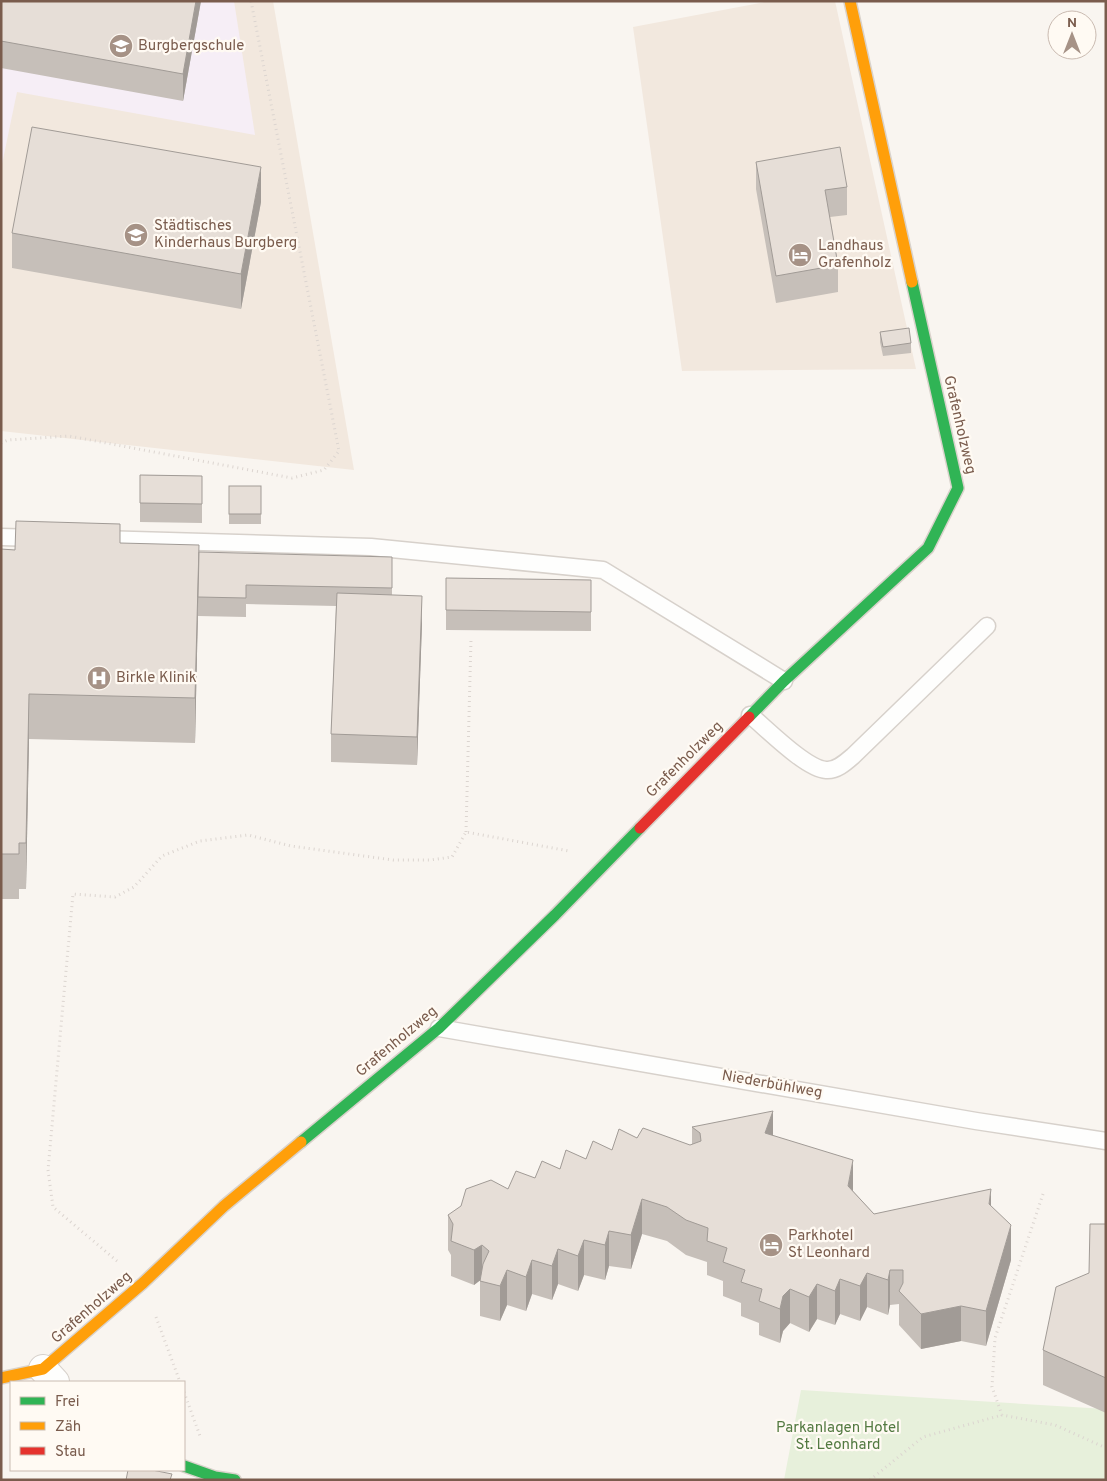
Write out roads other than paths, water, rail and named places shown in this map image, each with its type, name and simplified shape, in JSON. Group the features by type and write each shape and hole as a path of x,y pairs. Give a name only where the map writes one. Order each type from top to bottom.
{"street":[{"name":"Grafenholzweg","path":"49,1376 224,1206 439,1028 554,916 784,681 928,548 958,488 850,1"},
{"path":"1,1378 49,1376"},
{"path":"185,1466 235,1480"}],"lane":[{"path":"1,537 50,538"},
{"path":"79,539 371,548 603,570 784,681"},
{"path":"750,715 810,764 826,771 835,769 853,756 987,626"},
{"name":"Niederbühlweg","path":"439,1028 1106,1141"}],"place":[{"name":"Burgbergschule","path":"121,46"},
{"name":"Städtisches Kinderhaus Burgberg","path":"136,235"},
{"name":"Landhaus Grafenholz","path":"800,255"},
{"name":"Birkle Klinik","path":"99,678"},
{"name":"Parkhotel St Leonhard","path":"771,1245"}],"park label":[{"name":"Parkanlagen Hotel St. Leonhard","path":"838,1436"}]}
